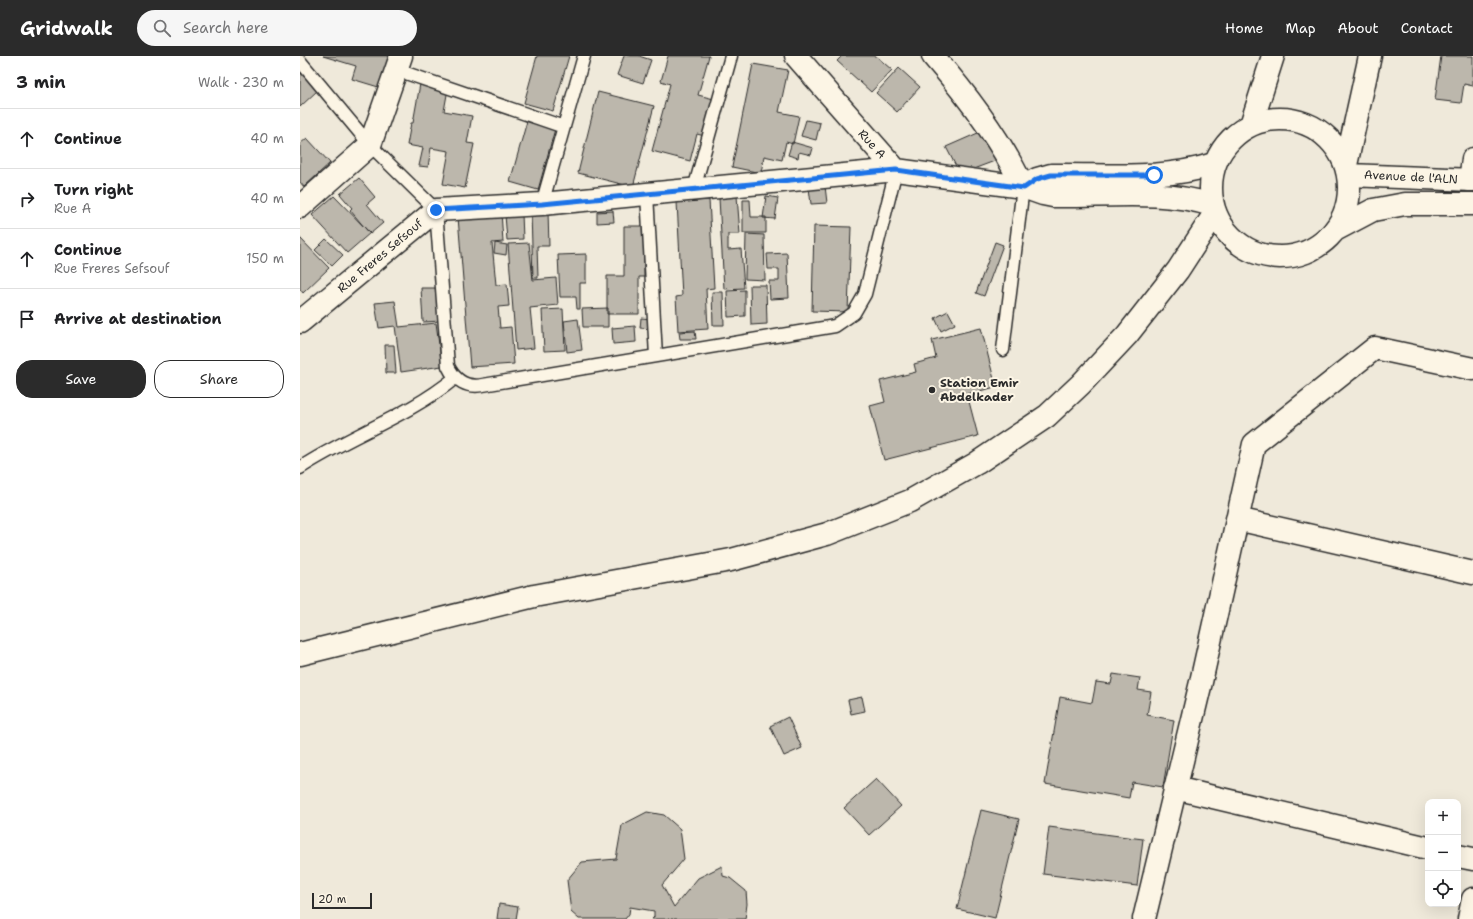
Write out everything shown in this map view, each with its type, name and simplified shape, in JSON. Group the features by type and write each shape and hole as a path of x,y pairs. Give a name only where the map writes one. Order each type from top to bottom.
{"main road":[{"name":"Rue A","path":"796,56 896,170"},
{"path":"933,56 957,83 1013,165 1024,188"},
{"path":"1251,124 1273,56"},
{"path":"1348,170 1340,152 1331,140 1320,130 1308,124 1294,119 1279,118 1251,124 1235,134 1223,148 1214,164 1211,178 1214,209 1222,227 1232,238 1245,248 1259,254 1274,257 1290,256 1305,253 1323,243 1337,229 1346,212 1350,193 1348,170 1370,56"},
{"path":"300,207 370,145 399,63"},
{"path":"1024,188 1037,179 1051,175 1168,174 1193,170 1214,164"},
{"path":"436,210 542,204 896,170 1024,188 1053,196 1171,196 1199,201 1214,209"},
{"name":"Avenue de l'ALN","path":"1348,170 1472,173"},
{"path":"1337,229 1373,210 1405,204 1473,204"},
{"path":"300,654 534,596 731,560 827,534 910,501 977,462 1046,416 1081,384 1128,335 1178,270 1214,209"},
{"name":"Rue Freres Sefsouf","path":"300,322 436,210"},
{"path":"1144,919 1254,444 1375,348 1473,369"},
{"path":"1237,519 1473,573"},
{"path":"1175,788 1425,847"},
{"path":"1461,857 1473,859"},
{"path":"1469,919 1473,899"}],"lane":[{"path":"542,204 584,56"},
{"path":"694,189 731,56"},
{"path":"300,61 370,145 436,210 446,358 448,366 455,378 468,386 476,386 835,326 854,313 865,294 896,170"},
{"path":"399,63 564,127"},
{"path":"1003,350 1024,188"},
{"path":"647,194 656,356"},
{"path":"300,468 352,437 437,393 455,378"}],"building":[{"path":"323,56 388,56 394,58 385,89 352,79 356,66"},
{"path":"537,56 569,56 553,111 524,103"},
{"path":"624,56 639,56 651,60 643,83 617,75"},
{"path":"668,56 709,56 698,95 718,100 708,137 697,134 690,161 652,151 670,84 661,81"},
{"path":"842,56 876,56 892,70 871,92 837,61"},
{"path":"1441,56 1473,56 1473,86 1464,84 1461,103 1435,100"},
{"path":"753,64 788,70 779,112 799,116 793,144 786,142 782,160 764,156 761,173 732,167"},
{"path":"899,68 920,87 897,112 876,93"},
{"path":"300,71 318,90 300,107"},
{"path":"420,84 448,89 444,111 472,116 467,143 474,144 465,188 443,184 449,151 431,148 428,167 419,166 423,148 407,145 411,123 413,123"},
{"path":"598,92 654,106 633,187 578,173"},
{"path":"806,120 820,123 816,140 801,136"},
{"path":"527,121 555,129 538,190 510,182"},
{"path":"987,129 1000,159 960,174 946,147"},
{"path":"307,138 330,163 304,187 300,182 300,144"},
{"path":"792,142 813,148 811,155 799,152 798,158 788,155"},
{"path":"359,178 375,197 367,204 383,223 370,234 350,210 352,208 340,194"},
{"path":"825,186 827,203 811,204 809,188"},
{"path":"334,196 370,233 347,253 312,215"},
{"path":"737,196 740,234 728,234 728,250 741,249 744,288 724,289 719,198"},
{"path":"766,196 778,198 775,219 763,218"},
{"path":"709,200 714,288 706,289 708,329 678,331 676,297 682,296 677,202"},
{"path":"743,200 750,200 751,217 766,217 766,233 743,233"},
{"path":"501,211 503,242 492,243 496,285 507,284 509,306 498,307 500,328 511,327 514,364 470,367 458,217"},
{"path":"613,211 614,222 597,223 597,212"},
{"path":"531,212 548,212 549,246 537,246 538,278 533,278"},
{"path":"522,214 523,239 507,240 505,215"},
{"path":"624,226 646,226 646,244 644,244 644,277 639,277 639,314 607,314 607,276 624,276"},
{"path":"814,226 851,227 848,312 812,311"},
{"path":"746,234 764,235 765,280 745,279"},
{"path":"300,238 329,268 303,293 300,289"},
{"path":"326,239 343,255 332,266 315,250"},
{"path":"995,242 1003,245 984,296 976,293"},
{"path":"495,243 507,245 506,255 494,253"},
{"path":"529,243 533,280 556,278 558,305 530,308 534,348 516,350 508,244"},
{"path":"787,253 789,298 770,299 769,281 779,281 779,269 768,269 767,254"},
{"path":"586,254 586,283 580,283 580,309 577,309 576,297 560,297 558,255"},
{"path":"750,285 766,285 767,324 751,325"},
{"path":"421,288 440,288 441,321 423,322"},
{"path":"745,290 745,316 728,317 727,291"},
{"path":"712,292 723,292 724,325 713,325"},
{"path":"395,301 399,327 436,323 442,366 401,372 395,326 379,328 375,303"},
{"path":"608,308 608,327 583,327 582,309"},
{"path":"563,309 565,350 544,351 542,310"},
{"path":"948,311 955,324 941,331 935,318"},
{"path":"641,318 652,319 651,329 640,328"},
{"path":"578,319 582,350 567,352 564,321"},
{"path":"635,326 636,342 613,344 612,328"},
{"name":"Station Emir Abdelkader","path":"981,328 996,387 967,394 978,436 884,460 870,406 885,402 880,381 916,372 914,364 936,358 932,340"},
{"path":"695,331 696,339 680,339 679,332"},
{"path":"385,345 394,345 396,373 386,373"},
{"path":"1113,674 1140,678 1138,690 1151,692 1147,715 1174,720 1163,787 1132,782 1129,798 1045,784 1060,697 1092,703 1096,682 1111,684"},
{"path":"862,697 865,711 851,714 848,700"},
{"path":"788,717 802,748 784,756 770,726"},
{"path":"876,779 901,806 869,835 844,808"},
{"path":"981,810 1019,819 995,918 957,909"},
{"path":"647,812 664,815 680,829 684,859 662,885 674,907 698,878 722,866 723,876 730,878 746,891 747,904 745,919 652,919 654,917 654,911 630,907 629,914 625,919 579,919 571,912 567,880 582,862 616,859 622,825"},
{"path":"1049,827 1143,839 1137,886 1043,874"},
{"path":"499,904 518,907 516,919 497,919"}],"place":[{"name":"Station Emir Abdelkader","path":"932,390"}],"route":[{"path":"436,210 542,204 896,170 1024,188 1037,179 1051,175 1154,175"}]}
